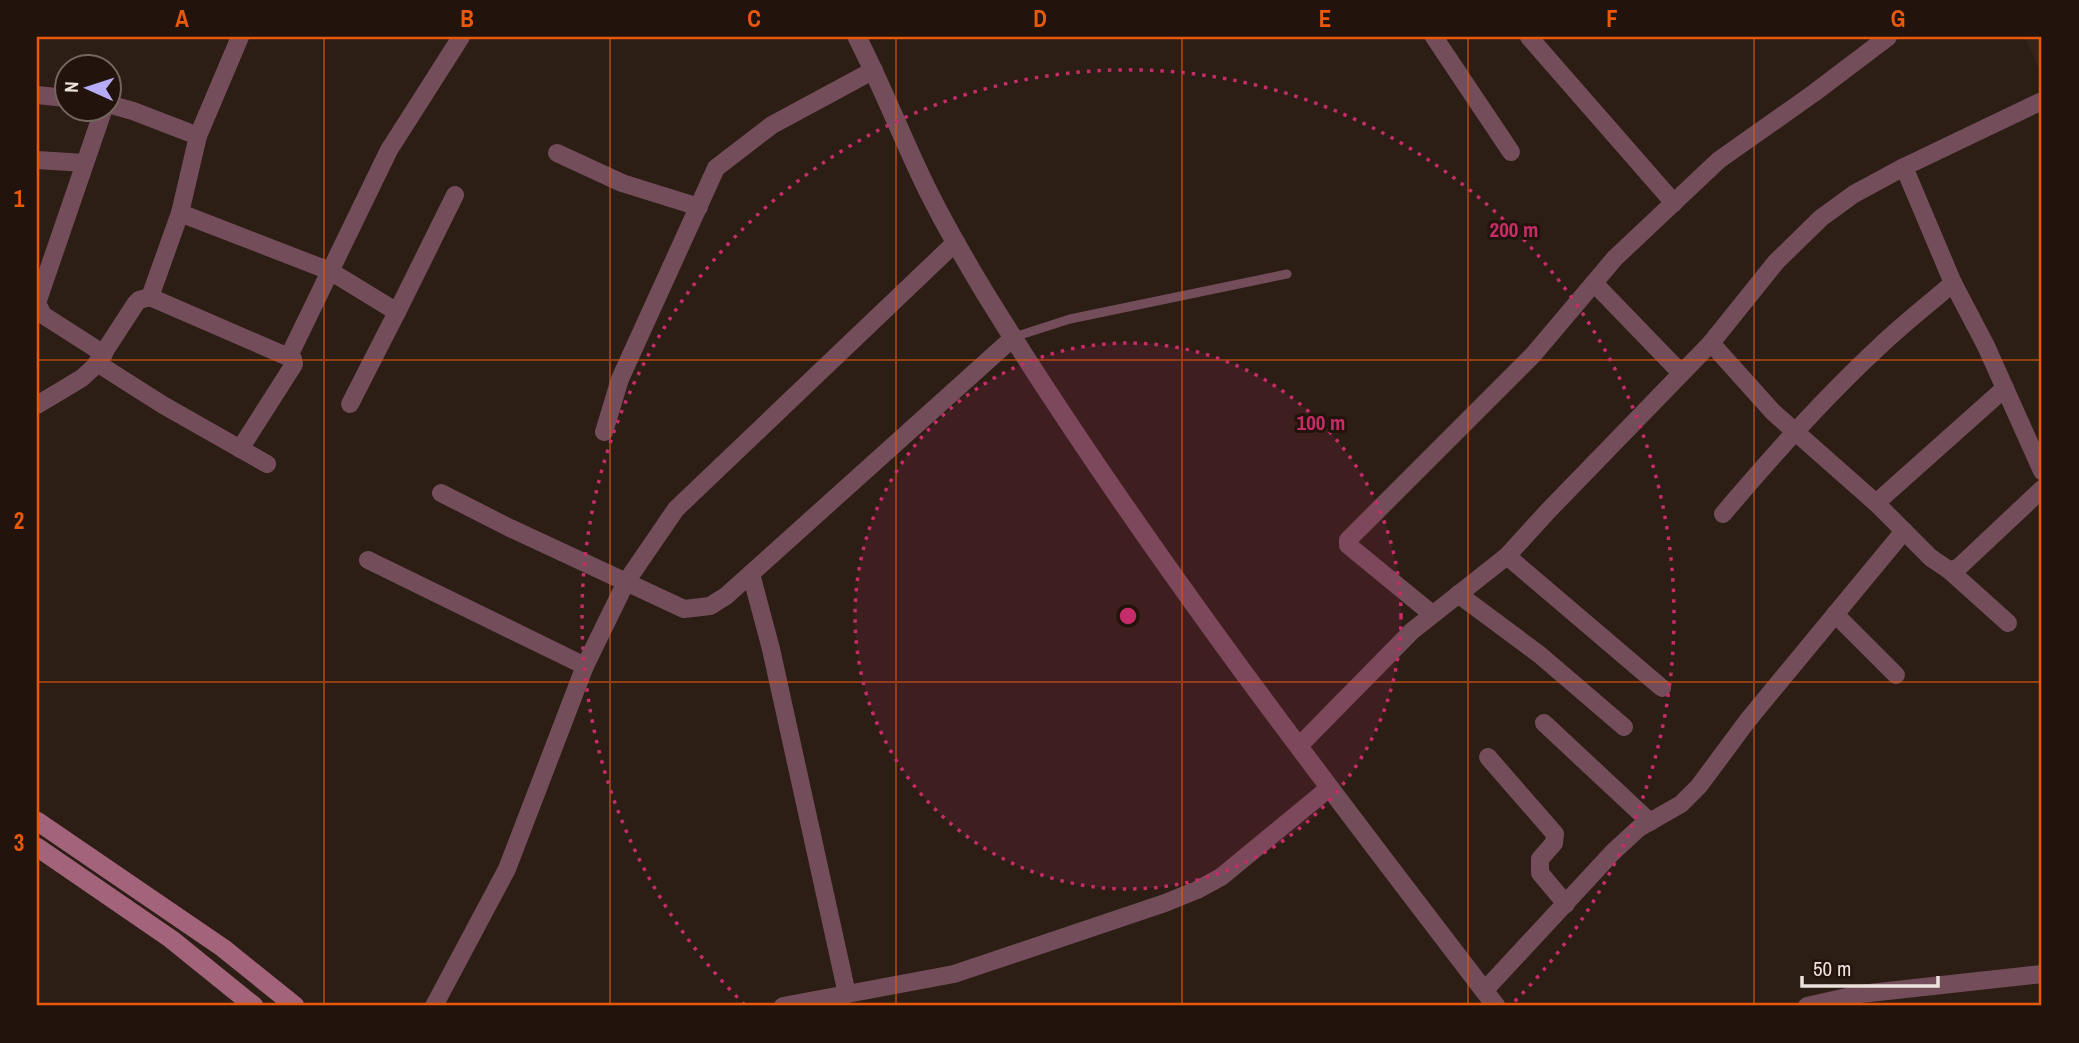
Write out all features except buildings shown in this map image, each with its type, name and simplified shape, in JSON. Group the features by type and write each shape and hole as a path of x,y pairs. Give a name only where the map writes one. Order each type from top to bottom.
{"main road":[{"path":"37,821 223,948 295,1006"},
{"path":"37,848 171,939 254,1006"}],"street":[{"path":"150,297 180,213 198,136 240,37"},
{"path":"289,356 389,150 461,37"},
{"path":"857,37 919,172 956,242 1014,337 1216,636 1490,999 1566,904 1613,852 1650,822 1681,804 1699,786 1748,720 1904,531"},
{"path":"1434,37 1511,152"},
{"path":"1529,37 1674,203"},
{"path":"1432,614 1348,545 1348,540 1534,355 1615,258 1719,160 1814,93 1876,40"},
{"path":"604,432 620,379 716,168 772,125 874,70"},
{"path":"1300,745 1412,631 1507,556 1711,343 1776,262 1821,218 1854,194 1904,167 2042,102"},
{"path":"122,108 198,136"},
{"path":"99,122 37,303 43,315 163,405 267,464"},
{"path":"557,153 622,183 699,207"},
{"path":"37,160 85,163"},
{"path":"1904,167 1953,283 2042,471"},
{"path":"350,404 455,195"},
{"path":"180,213 330,271 397,313"},
{"path":"434,1006 507,869 585,666 626,582 676,509 956,242"},
{"path":"1594,283 1681,373"},
{"path":"1723,514 1767,463 1881,345 1953,283"},
{"path":"37,405 82,378 101,358 136,303 150,297 289,356 294,364 240,449"},
{"path":"441,493 684,609 710,606 751,574 1014,337"},
{"path":"1711,343 1773,412 1876,503 1931,558 1949,570 2008,623"},
{"path":"1876,503 2005,388"},
{"path":"1949,570 1958,568 2042,489"},
{"path":"1507,556 1662,688"},
{"path":"368,560 585,666"},
{"path":"751,574 771,649 847,994"},
{"path":"1458,594 1541,655 1624,727"},
{"path":"1835,614 1896,676"},
{"path":"1544,723 1650,822"},
{"path":"1488,757 1555,834 1554,843 1538,865 1544,881 1566,904"},
{"path":"783,1006 954,974 1197,890 1221,877 1329,788"},
{"path":"1807,1006 1860,994 2042,974"}],"lane":[{"path":"1014,337 1070,319 1286,274"}],"shaded area":[{"path":"2025,37 2042,37 2042,76"}]}
